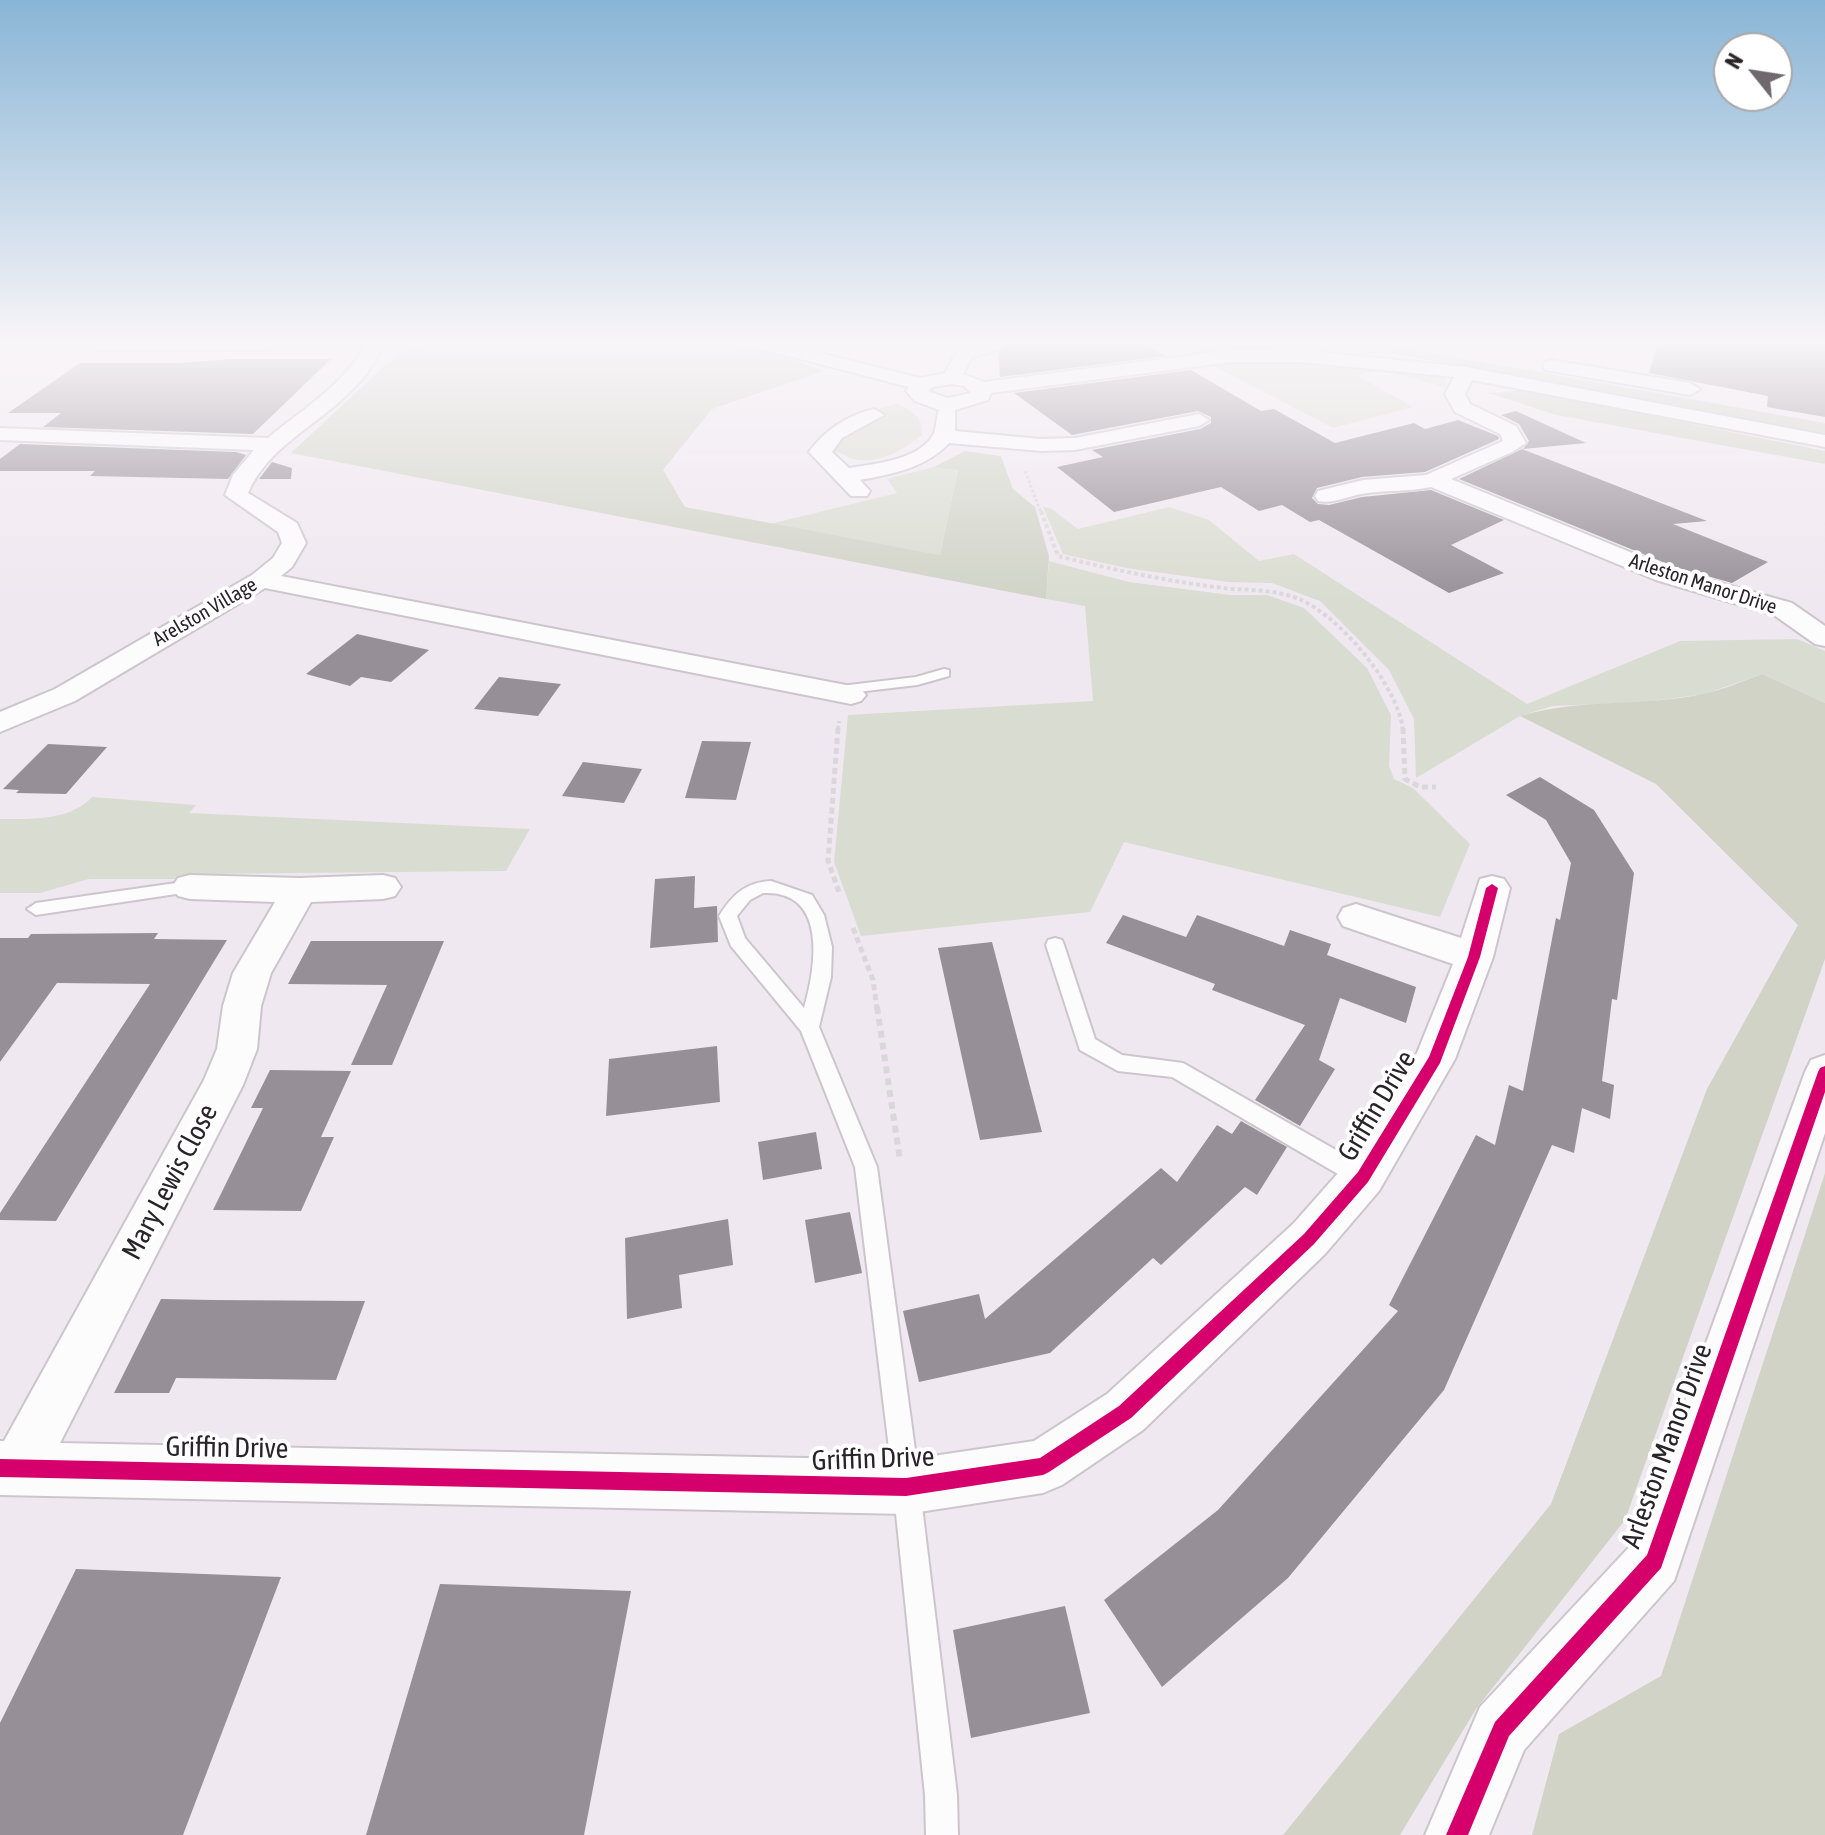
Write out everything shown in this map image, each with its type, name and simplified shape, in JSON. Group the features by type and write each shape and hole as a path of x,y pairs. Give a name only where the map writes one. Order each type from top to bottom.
{"street":[{"path":"0,434 266,453 293,431"},
{"path":"842,431 835,434 820,452 852,484 913,458 943,436 1075,444 1144,431"},
{"path":"943,436 944,431"},
{"path":"1218,431 1222,433"},
{"path":"1326,496 1363,487 1409,485 1433,480 1451,469 1491,456 1515,443 1509,431"},
{"path":"1770,431 1825,441"},
{"name":"Arelston Village","path":"0,723 65,695 261,580 283,562 294,543 289,528 246,505 236,495 239,482 266,453"},
{"name":"Arleston Manor Drive","path":"1433,480 1665,575 1783,609 1825,638"},
{"path":"261,580 841,693"},
{"path":"190,887 300,890 383,887"},
{"name":"Griffin Drive","path":"10,1468 906,1487 1043,1466 1125,1412 1309,1239 1363,1177 1435,1059 1474,957 1492,888"},
{"name":"Mary Lewis Close","path":"10,1468 222,1085 237,1049 242,1006 252,973 300,890"},
{"path":"1356,917 1474,957"},
{"name":"Arleston Manor Drive","path":"1457,1835 1502,1729 1654,1561 1825,1072"}],"lane":[{"path":"841,693 917,681 944,673"},
{"path":"809,1027 825,969 823,932 806,899 773,886 756,887 739,898 728,916 737,941 809,1027 866,1167 906,1487 941,1795 942,1835"},
{"path":"36,909 190,887"},
{"path":"1055,945 1087,1044 1118,1063 1176,1069 1363,1177"}],"path":[{"path":"1019,443 1023,467 1058,556 1123,573 1230,590 1277,592 1312,605 1375,665 1402,716 1402,769 1405,779 1420,787 1436,787"},
{"path":"841,693 828,861 844,906"},
{"path":"850,921 873,980 902,1175 870,1202"}],"shaded area":[{"path":"315,431 695,431 663,470 685,507 940,555 958,470 934,467 965,451 1001,456 1013,489 1035,507 1049,556 1046,599 291,453"},
{"path":"853,431 922,431 922,435 899,451 871,460 853,459 835,452 835,447"},
{"path":"1642,431 1725,431 1825,451 1825,464"},
{"path":"934,467 958,469 940,555 770,524 897,493 887,479"},
{"path":"1043,507 1050,508 1078,529 1169,507 1209,520 1259,561 1294,554 1527,704 1680,641 1797,639 1825,651 1825,703 1762,674 1705,694 1645,702 1552,706 1520,716 1416,778 1414,719 1389,670 1320,601 1272,583 1228,582 1126,568 1063,554"},
{"path":"1049,561 1129,582 1230,595 1267,595 1304,608 1367,668 1391,715 1389,766 1394,779 1413,788 1470,844 1440,917 1124,842 1090,912 861,936 834,862 848,715 1093,701 1085,606 1046,599"},
{"path":"1762,674 1825,703 1825,959 1625,1520 1476,1709 1400,1835 1283,1835 1551,1504 1707,1089 1798,925 1656,784 1520,716 1565,707 1680,698 1725,688"},
{"path":"92,797 196,805 189,813 530,829 506,871 188,874 184,879 89,879 40,893 0,893 0,819 61,815 73,811"},
{"path":"1825,1173 1825,1835 1532,1835 1559,1734 1661,1676"}],"building":[{"path":"152,431 257,431 253,434"},
{"path":"1066,431 1095,431 1072,435"},
{"path":"1192,431 1313,431 1335,443 1384,431 1485,431 1499,439 1425,472 1362,477 1317,488 1312,498 1318,504 1329,505 1362,497 1431,490 1504,520 1451,545 1504,573 1449,593 1319,520 1310,522 1282,505 1259,511 1221,487 1114,512 1057,467 1103,457 1092,450"},
{"path":"1523,431 1559,431 1586,443 1523,449 1529,441"},
{"path":"20,444 236,452 246,455 228,479 90,476 95,471 0,471 0,459"},
{"path":"1522,449 1707,521 1673,524 1768,562 1732,583 1675,567 1459,479"},
{"path":"272,462 292,468 291,479 259,479"},
{"path":"357,634 429,650 391,682 361,677 350,686 306,674"},
{"path":"499,677 561,684 538,716 474,709"},
{"path":"702,741 751,742 736,800 685,798"},
{"path":"48,744 107,747 66,794 16,793 19,790 3,789"},
{"path":"583,762 642,769 624,803 562,796"},
{"path":"1540,777 1594,810 1634,873 1617,1000 1612,999 1602,1081 1614,1085 1610,1119 1582,1108 1574,1153 1552,1145 1444,1390 1288,1578 1162,1687 1104,1600 1218,1510 1398,1311 1389,1305 1476,1135 1495,1145 1509,1085 1523,1091 1556,918 1560,920 1571,863 1546,820 1506,795"},
{"path":"695,876 694,908 717,906 718,942 650,948 655,879"},
{"path":"1123,915 1186,937 1197,915 1284,946 1290,930 1331,944 1327,955 1416,987 1406,1023 1340,998 1319,1060 1335,1069 1300,1126 1255,1100 1305,1025 1212,990 1215,984 1106,943"},
{"path":"158,933 154,939 227,940 56,1221 0,1220 0,1213 150,984 57,983 0,1062 0,938 28,938 31,934"},
{"path":"311,941 444,941 392,1065 351,1065 387,985 288,984"},
{"path":"992,942 1042,1132 980,1140 938,948"},
{"path":"717,1046 720,1102 606,1116 609,1059"},
{"path":"270,1070 351,1071 321,1137 334,1137 301,1211 213,1210 263,1108 251,1108"},
{"path":"1241,1121 1287,1147 1257,1195 1245,1187 1161,1265 1153,1258 1050,1353 919,1382 903,1311 979,1294 985,1319 1161,1168 1177,1182 1217,1125 1232,1134"},
{"path":"816,1132 822,1169 763,1180 758,1142"},
{"path":"850,1212 862,1273 815,1283 805,1220"},
{"path":"728,1219 733,1265 679,1275 682,1308 627,1319 625,1238"},
{"path":"161,1299 365,1301 336,1380 176,1378 169,1393 114,1393"},
{"path":"76,1569 281,1577 183,1835 0,1835 0,1723"},
{"path":"440,1584 631,1591 584,1835 366,1835"},
{"path":"1065,1606 1090,1713 971,1738 953,1630"}],"cycle path":[{"path":"0,1468 906,1487 1043,1466 1125,1412 1309,1239 1363,1177 1435,1059 1474,957 1492,888"},
{"path":"1457,1835 1502,1729 1654,1561 1825,1072"}]}
